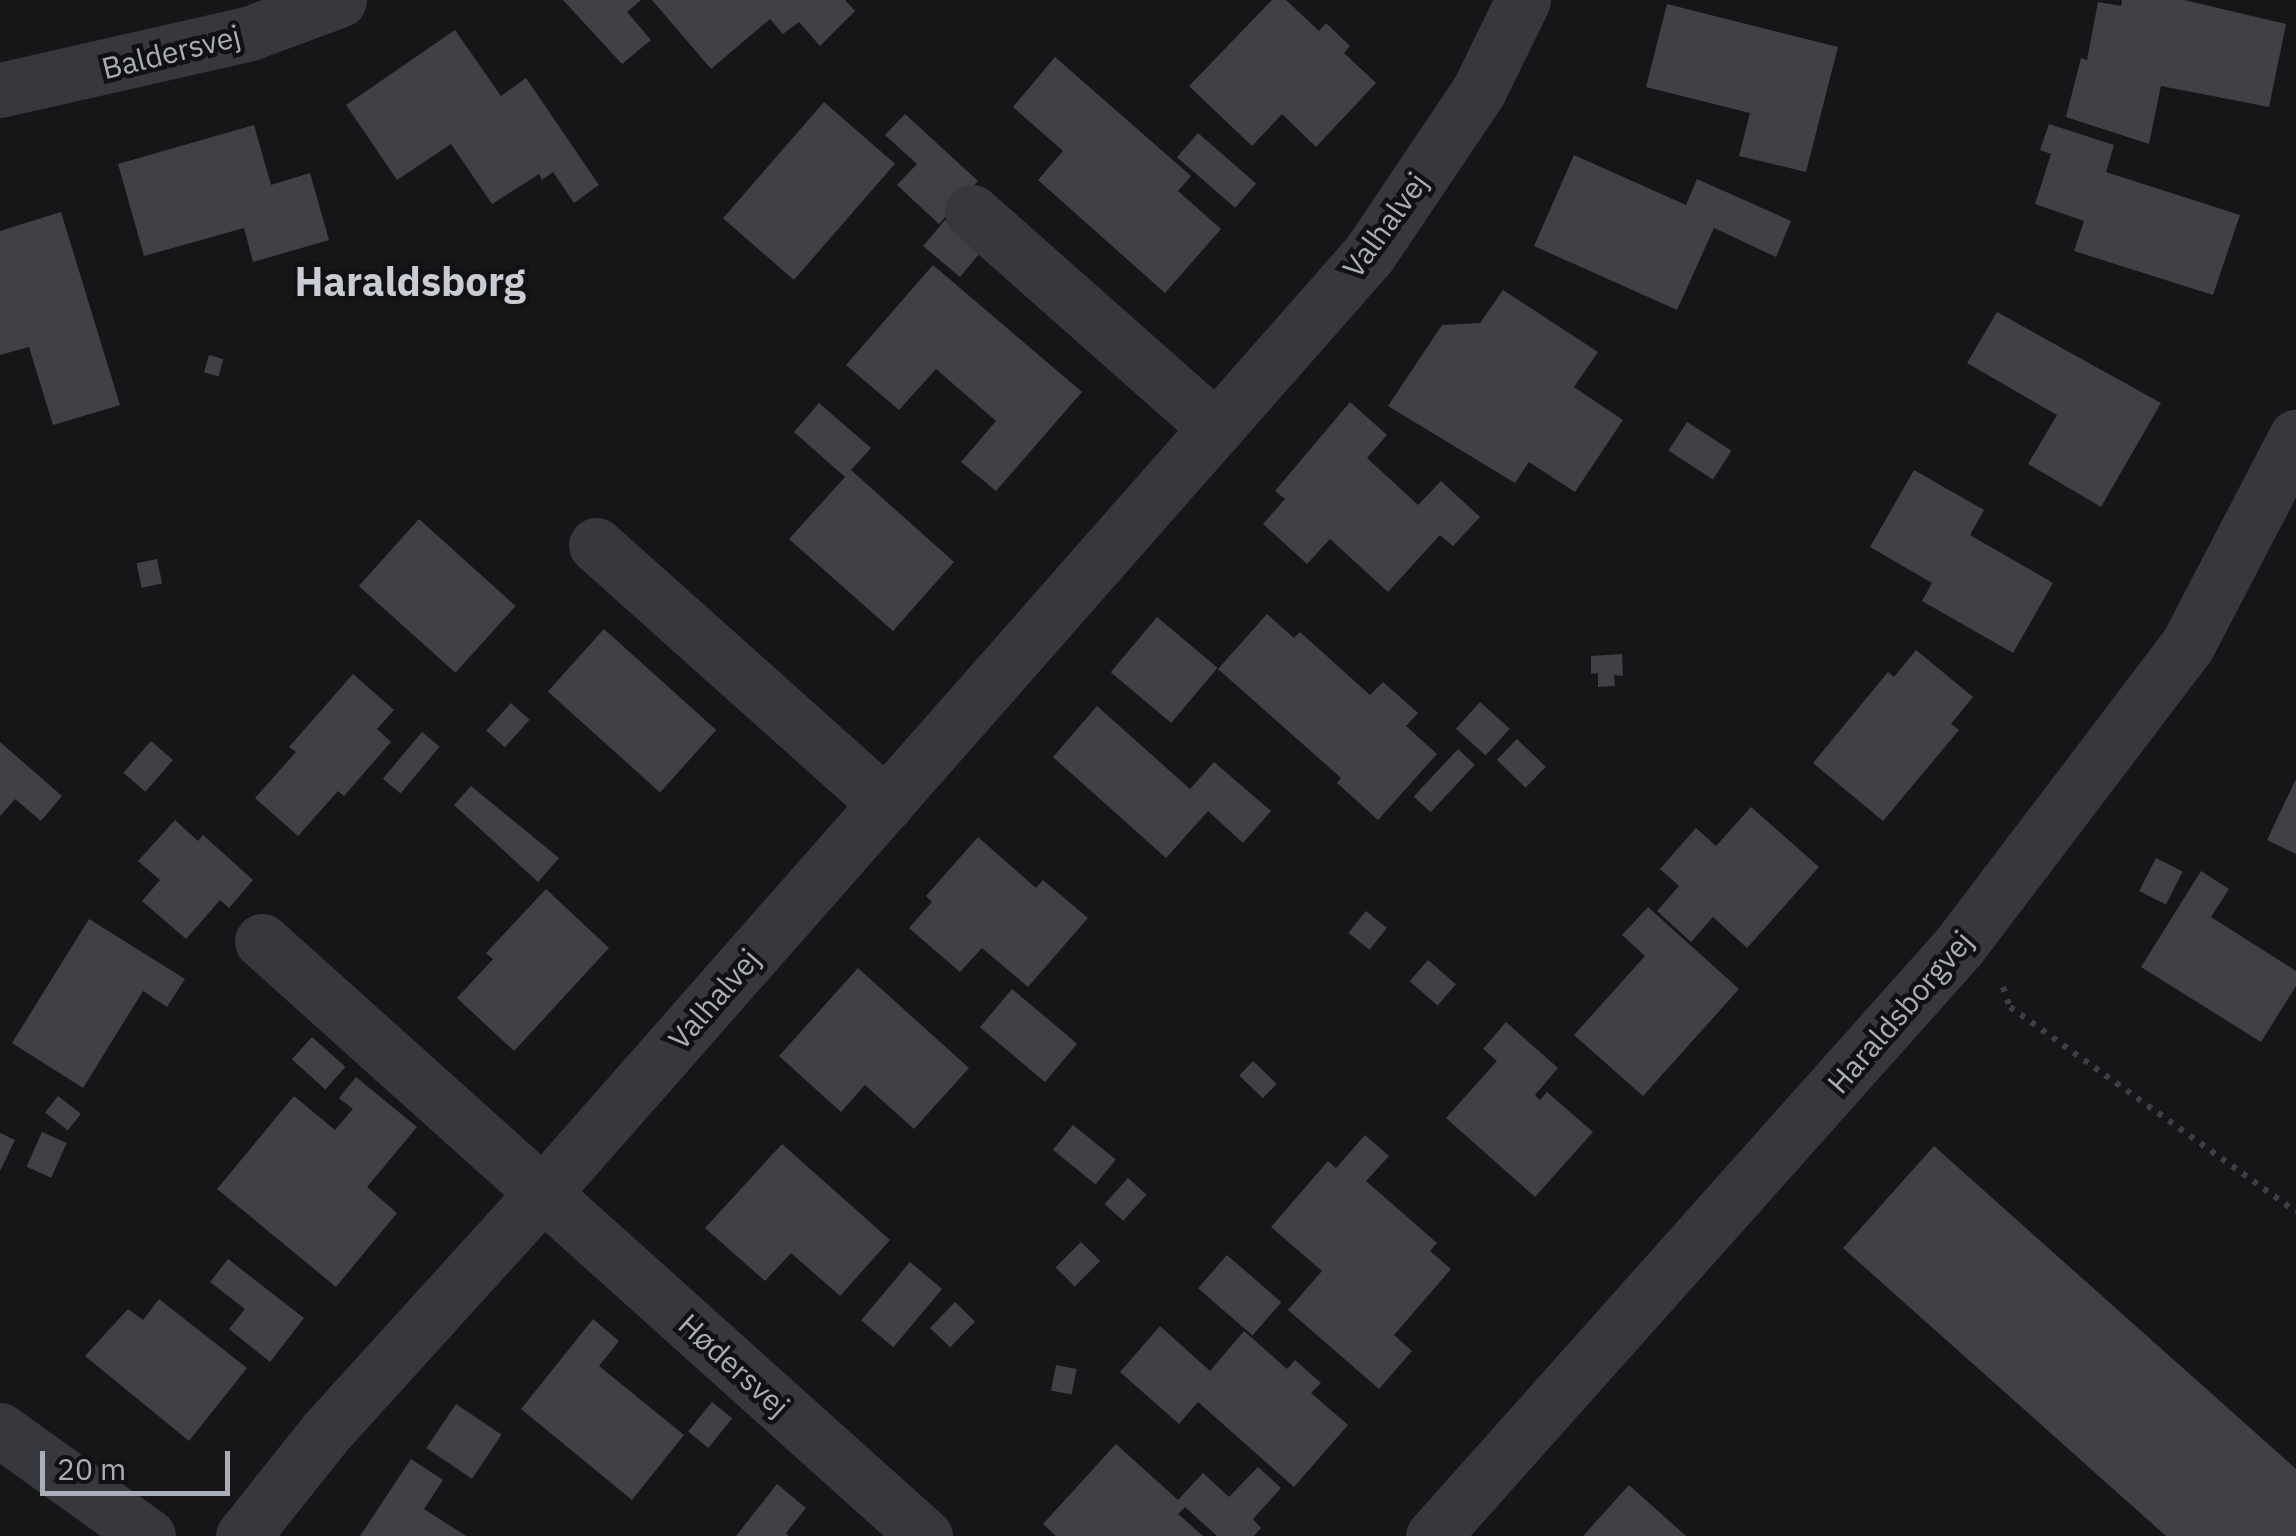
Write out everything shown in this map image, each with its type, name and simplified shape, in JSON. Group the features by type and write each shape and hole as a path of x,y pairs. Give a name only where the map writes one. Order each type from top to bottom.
{"street":[{"name":"Baldersvej","path":"0,90 250,33 338,0"},
{"name":"Valhalvej","path":"243,1536 324,1434 542,1194 1369,254 1479,90 1523,0"},
{"path":"972,212 1216,428"},
{"name":"Haraldsborgvej","path":"1433,1536 1959,946 2186,646 2296,437"},
{"path":"596,545 886,804"},
{"path":"262,940 542,1194"},
{"name":"Hødersvej","path":"542,1194 925,1536"},
{"path":"0,1430 148,1536"}],"path":[{"path":"1959,946 2001,982 2010,1007 2296,1212"}],"building":[{"path":"563,0 641,0 627,12 651,40 622,64"},
{"path":"652,0 845,0 855,11 820,46 799,22 783,34 770,19 711,69"},
{"path":"1272,0 1286,0 1319,31 1326,23 1350,46 1344,53 1376,83 1316,147 1282,114 1252,146 1189,86"},
{"path":"2122,0 2184,0 2286,24 2269,107 2161,86 2149,144 2066,117 2081,58 2087,60 2098,2 2121,6"},
{"path":"1667,4 1838,47 1806,172 1739,156 1750,113 1646,87"},
{"path":"455,30 501,96 526,78 599,185 574,203 553,172 542,180 539,174 492,204 451,144 397,180 346,105"},
{"path":"1055,57 1191,176 1178,191 1221,229 1165,293 1038,180 1063,151 1013,107"},
{"path":"824,102 895,164 794,280 723,218"},
{"path":"905,114 978,181 939,224 897,185 917,164 885,135"},
{"path":"2049,124 2114,145 2106,172 2240,215 2213,295 2074,251 2084,221 2035,204 2051,154 2040,150"},
{"path":"254,125 271,185 310,173 329,240 253,262 244,228 144,256 118,164"},
{"path":"1198,133 1256,184 1235,208 1177,157"},
{"path":"1574,155 1686,205 1697,179 1791,221 1776,257 1714,228 1677,310 1534,246"},
{"path":"61,212 120,405 53,425 29,347 0,355 0,231"},
{"path":"945,220 982,251 960,277 923,246"},
{"path":"933,265 1082,392 996,491 961,462 996,421 936,369 899,410 846,365"},
{"path":"1503,290 1598,352 1574,387 1623,420 1575,492 1529,462 1515,483 1388,406 1442,325 1480,323"},
{"path":"1997,312 2161,403 2101,507 2028,464 2057,415 1967,363"},
{"path":"209,355 223,359 218,376 204,372"},
{"path":"1350,402 1387,435 1367,458 1418,505 1441,481 1480,517 1453,546 1440,535 1388,592 1330,539 1307,564 1263,524 1285,499 1275,491"},
{"path":"819,403 871,448 851,470 954,562 893,631 789,539 845,477 794,432"},
{"path":"1687,422 1731,451 1713,479 1668,451"},
{"path":"1914,470 1984,510 1970,535 2053,583 2013,653 1922,601 1932,583 1870,547"},
{"path":"419,519 516,606 455,673 359,586"},
{"path":"157,559 162,583 142,588 136,563"},
{"path":"1267,614 1294,638 1300,632 1370,695 1383,682 1418,713 1406,726 1437,754 1378,820 1337,783 1341,778 1218,669"},
{"path":"1157,617 1218,668 1171,723 1111,672"},
{"path":"604,629 716,730 660,792 548,691"},
{"path":"1916,650 1973,697 1951,724 1959,730 1883,821 1813,763 1888,672 1894,677"},
{"path":"1622,654 1623,676 1614,675 1615,686 1598,687 1598,673 1591,674 1591,656"},
{"path":"353,674 394,710 377,729 391,742 344,796 338,791 298,836 255,798 296,752 289,747"},
{"path":"1480,702 1510,729 1486,756 1456,729"},
{"path":"511,703 530,720 505,747 486,730"},
{"path":"1097,706 1190,789 1214,762 1271,811 1243,843 1208,811 1166,858 1053,757"},
{"path":"422,732 440,747 400,794 383,779"},
{"path":"1517,739 1546,767 1526,788 1497,760"},
{"path":"151,741 173,760 145,792 123,773"},
{"path":"0,742 62,796 41,821 15,799 0,816"},
{"path":"1458,749 1475,765 1430,812 1414,797"},
{"path":"2296,779 2296,854 2267,840"},
{"path":"471,786 559,858 538,882 454,805"},
{"path":"1751,807 1819,867 1747,948 1713,917 1691,942 1657,911 1679,886 1660,869 1696,828 1716,846"},
{"path":"175,820 198,841 203,835 253,880 229,908 220,900 186,939 142,901 160,880 138,861"},
{"path":"978,837 1036,888 1043,880 1088,918 1028,987 982,948 960,972 909,928 932,902 926,896"},
{"path":"2156,858 2183,872 2166,905 2139,891"},
{"path":"2201,871 2229,889 2211,917 2296,971 2296,986 2261,1042 2141,967"},
{"path":"546,889 609,948 514,1051 457,998 493,959 486,953"},
{"path":"1648,907 1739,989 1643,1096 1574,1035 1645,956 1622,935"},
{"path":"1366,911 1387,928 1369,950 1348,933"},
{"path":"89,919 185,979 167,1007 143,991 83,1088 12,1043"},
{"path":"1428,960 1456,984 1438,1005 1410,981"},
{"path":"858,968 969,1068 914,1129 865,1085 841,1112 779,1056"},
{"path":"1012,989 1077,1044 1045,1082 980,1027"},
{"path":"1506,1022 1558,1068 1535,1095 1540,1100 1547,1092 1593,1132 1535,1197 1446,1118 1497,1061 1483,1049"},
{"path":"312,1037 345,1067 325,1089 292,1059"},
{"path":"1253,1061 1277,1084 1263,1098 1239,1075"},
{"path":"356,1077 417,1127 367,1187 397,1213 336,1287 217,1189 294,1096 335,1130 353,1109 339,1098"},
{"path":"58,1096 81,1114 68,1130 45,1113"},
{"path":"1073,1125 1116,1160 1096,1184 1053,1150"},
{"path":"42,1132 67,1143 51,1178 27,1167"},
{"path":"0,1133 15,1140 0,1171"},
{"path":"1365,1135 1389,1156 1366,1181 1437,1243 1430,1251 1451,1269 1394,1335 1412,1351 1379,1389 1288,1310 1322,1271 1271,1227 1328,1161 1336,1168"},
{"path":"782,1144 890,1240 840,1296 791,1253 765,1281 705,1228"},
{"path":"1934,1146 2296,1469 2296,1536 2166,1536 1843,1248"},
{"path":"1128,1178 1147,1195 1123,1221 1105,1204"},
{"path":"1081,1242 1100,1261 1075,1287 1056,1267"},
{"path":"1227,1255 1281,1302 1252,1335 1198,1288"},
{"path":"228,1259 304,1318 270,1362 229,1329 245,1309 210,1282"},
{"path":"910,1262 942,1289 893,1347 861,1320"},
{"path":"159,1299 247,1368 189,1441 85,1356 128,1309 143,1320"},
{"path":"955,1302 975,1321 950,1347 930,1328"},
{"path":"593,1319 619,1341 599,1366 684,1435 632,1500 521,1409"},
{"path":"1160,1326 1210,1371 1244,1331 1287,1369 1295,1360 1321,1383 1311,1393 1348,1425 1294,1487 1198,1402 1179,1424 1120,1372"},
{"path":"1056,1365 1077,1369 1072,1395 1051,1391"},
{"path":"712,1402 732,1418 708,1448 688,1432"},
{"path":"456,1404 502,1435 472,1479 426,1448"},
{"path":"1116,1444 1178,1500 1203,1473 1229,1497 1258,1467 1281,1488 1253,1519 1261,1528 1254,1536 1217,1536 1185,1507 1178,1514 1203,1536 1056,1536 1043,1524"},
{"path":"411,1459 443,1480 424,1509 466,1536 360,1536"},
{"path":"777,1484 806,1508 786,1533 789,1536 736,1536"},
{"path":"1629,1485 1686,1536 1583,1536"}],"district":[{"name":"Haraldsborg","path":"410,281"}]}
